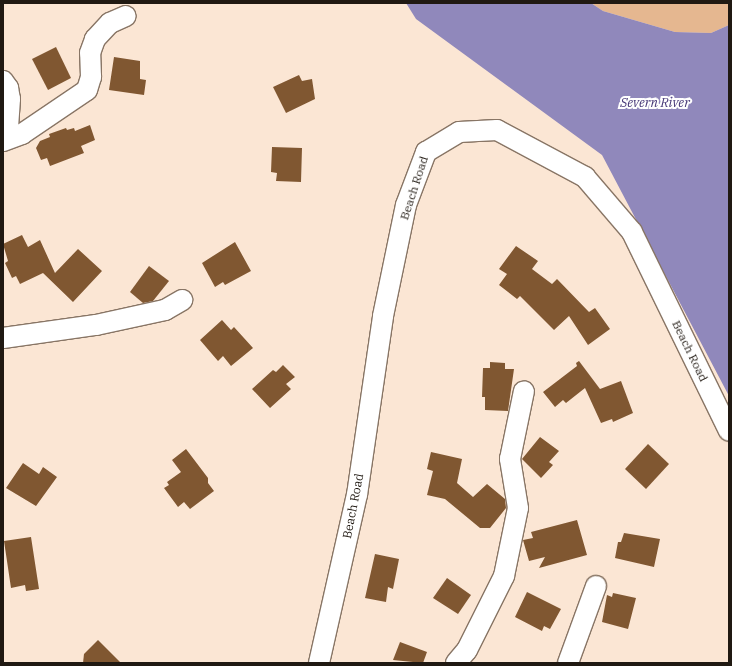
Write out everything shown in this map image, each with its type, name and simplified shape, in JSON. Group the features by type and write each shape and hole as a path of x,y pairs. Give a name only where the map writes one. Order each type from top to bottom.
{"street":[{"path":"3,81 8,88 10,99 5,136 22,134 87,90 91,77 90,53 95,39 110,23 126,16"},
{"name":"Beach Road","path":"319,663 356,495 383,316 406,205 426,152 459,132 497,130 585,177 632,232 729,431"},
{"path":"3,338 96,325 165,310 182,300"},
{"path":"456,663 467,650 504,576 518,508 510,459 524,391"},
{"path":"568,663 596,586"}],"shaded area":[{"path":"591,3 729,3 729,25 711,33 675,32 603,11"}],"water":[{"name":"Severn River","path":"406,3 591,3 603,11 675,32 711,33 729,25 729,396 602,155 416,19"}],"building":[{"path":"56,47 71,78 48,90 32,59"},
{"path":"114,57 140,61 140,79 146,80 144,95 109,90"},
{"path":"299,75 302,81 312,79 315,99 286,113 273,87"},
{"path":"90,125 95,140 81,146 84,153 50,166 47,158 41,160 36,148 40,141 50,137 49,134 66,128 67,130 74,128 75,131"},
{"path":"272,147 302,148 301,182 276,181 277,173 271,172"},
{"path":"22,235 28,247 40,240 55,273 78,249 102,271 73,302 43,273 20,284 16,276 12,278 5,263 8,261 3,244"},
{"path":"235,242 251,271 225,285 223,282 215,287 202,263"},
{"path":"516,246 538,261 532,269 552,284 557,279 589,312 595,308 610,329 588,345 569,316 554,330 520,296 517,299 499,285 507,274 499,269"},
{"path":"149,266 169,281 153,301 143,303 130,292"},
{"path":"222,320 231,330 234,327 253,348 231,366 223,356 218,361 200,340"},
{"path":"579,361 600,389 621,381 633,413 613,422 612,419 601,423 585,388 566,403 563,400 555,407 543,392 577,366 576,363"},
{"path":"490,362 505,363 505,369 514,369 508,411 485,410 485,397 482,397 483,368 490,368"},
{"path":"283,365 295,377 286,384 291,389 270,408 252,389 273,370 276,372"},
{"path":"540,437 559,451 549,462 553,465 541,478 522,459"},
{"path":"648,444 669,464 646,489 625,469"},
{"path":"186,449 208,478 208,483 214,491 190,509 184,502 178,507 164,488 169,485 167,482 181,472 172,460"},
{"path":"431,452 462,459 457,483 473,497 487,484 505,499 506,508 490,528 480,528 445,499 427,495 433,471 427,469"},
{"path":"23,463 39,474 43,467 57,477 36,506 6,488"},
{"path":"577,520 587,555 539,568 545,557 529,561 523,540 533,538 531,532"},
{"path":"624,533 660,539 654,567 615,558 618,542 621,542"},
{"path":"31,537 39,589 26,591 25,585 11,588 4,541"},
{"path":"375,554 399,559 393,589 388,587 386,602 365,598"},
{"path":"447,578 471,595 458,614 433,598"},
{"path":"527,592 561,609 550,629 544,626 542,631 515,617"},
{"path":"613,593 636,598 628,629 602,622 607,595 612,597"},
{"path":"98,640 121,663 83,663 84,654"},
{"path":"400,642 427,652 423,663 393,660"}]}
